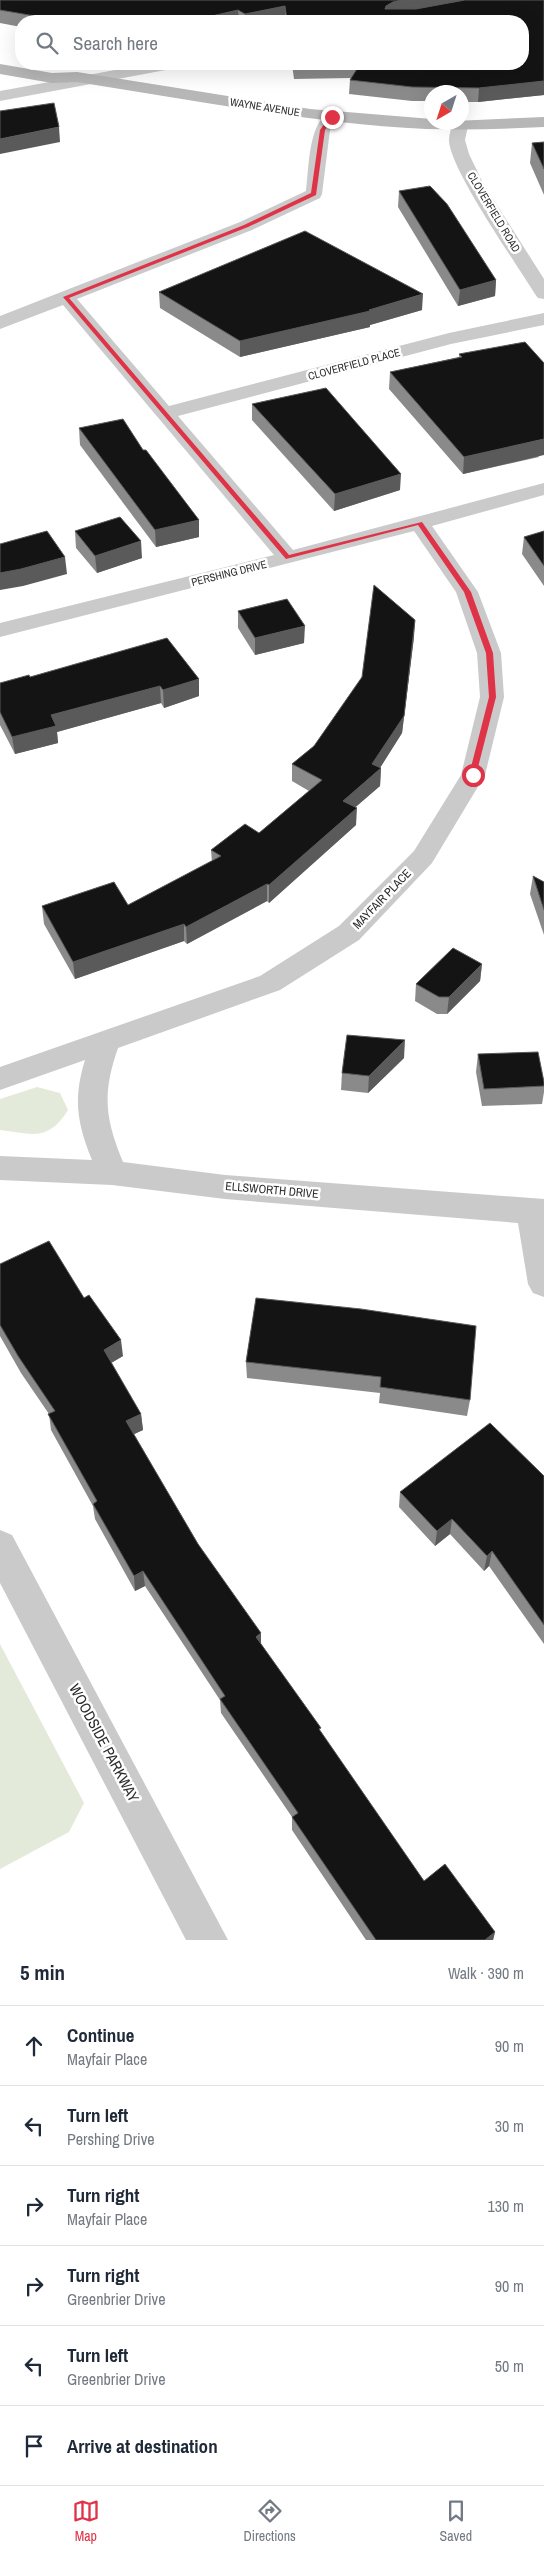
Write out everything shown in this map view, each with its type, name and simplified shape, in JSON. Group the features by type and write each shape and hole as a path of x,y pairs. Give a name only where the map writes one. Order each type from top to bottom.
{"street":[{"path":"0,58 15,61"},
{"name":"WAYNE AVENUE","path":"0,69 52,78 85,78 332,117 394,124 424,125"},
{"name":"WAYNE AVENUE","path":"65,70 85,78"},
{"path":"0,96 134,70"},
{"path":"0,323 246,226 314,194 322,130 332,117"},
{"name":"WAYNE AVENUE","path":"469,126 544,122"},
{"name":"CLOVERFIELD ROAD","path":"459,130 458,140 461,154 472,176 544,294"},
{"path":"66,297 288,558"},
{"name":"CLOVERFIELD PLACE","path":"165,413 449,339 544,319"},
{"name":"PERSHING DRIVE","path":"0,630 288,558 544,488"},
{"name":"MAYFAIR PLACE","path":"0,1079 270,983 349,933 423,857 473,775 492,697 489,653 467,592 420,523"},
{"path":"106,1041 94,1073 90,1092 92,1124 112,1173"},
{"name":"ELLSWORTH DRIVE","path":"0,1168 112,1173 225,1187 538,1212"},
{"path":"538,1212 544,1284"},
{"name":"WOODSIDE PARKWAY","path":"0,1547 208,1940"}],"green space":[{"path":"37,1087 60,1093 68,1110 61,1120 54,1127 39,1134 0,1130 0,1099"},
{"path":"0,1644 84,1803 69,1832 0,1869"}],"building":[{"path":"0,0 402,0 393,2 386,6 385,9 416,9 465,0 544,0 544,81 479,88 469,88 469,85 424,85 424,87 412,87 350,80 356,70 529,70 529,15 286,15 285,6 245,14 238,10 216,15 29,15 0,10"},
{"path":"54,103 59,127 0,139 0,111"},
{"path":"544,142 544,169 532,143"},
{"path":"430,186 447,204 496,280 460,290 399,191"},
{"path":"305,231 423,294 370,311 240,341 159,292"},
{"path":"525,342 544,363 544,439 464,457 390,372 462,357 459,354"},
{"path":"326,388 401,474 335,494 252,404"},
{"path":"123,419 143,450 146,450 199,520 155,530 79,428"},
{"path":"120,517 141,541 95,556 75,531"},
{"path":"47,531 65,557 0,573 0,544"},
{"path":"544,531 544,566 524,537"},
{"path":"374,585 415,620 404,716 372,764 381,768 343,801 357,808 269,885 267,884 186,927 184,924 73,962 42,906 114,882 128,905 221,856 211,850 245,824 259,833 322,780 292,764 314,746 362,677"},
{"path":"287,599 305,626 255,638 238,611"},
{"path":"167,638 199,679 163,690 160,686 51,715 56,726 12,737 0,712 0,683 29,675 30,677"},
{"path":"533,876 544,882 544,910"},
{"path":"453,948 482,964 449,997 439,997 416,984"},
{"path":"347,1035 405,1040 369,1076 342,1073"},
{"path":"538,1052 544,1086 484,1089 478,1054"},
{"path":"49,1241 84,1298 89,1295 121,1340 104,1350 141,1414 126,1421 198,1544 261,1633 256,1637 321,1728 319,1729 424,1881 445,1864 495,1932 485,1940 376,1940 292,1817 298,1813 220,1699 225,1696 143,1571 134,1576 93,1504 97,1501 48,1414 55,1411 18,1356 0,1325 0,1264"},
{"path":"256,1298 361,1309 476,1326 470,1400 380,1387 381,1377 246,1362"},
{"path":"490,1423 544,1476 544,1625 492,1551 487,1556 452,1519 437,1531 400,1492"}],"route":[{"path":"332,117 322,130 314,194 246,226 66,297 288,558 420,523 467,592 489,653 492,697 473,775"}]}
